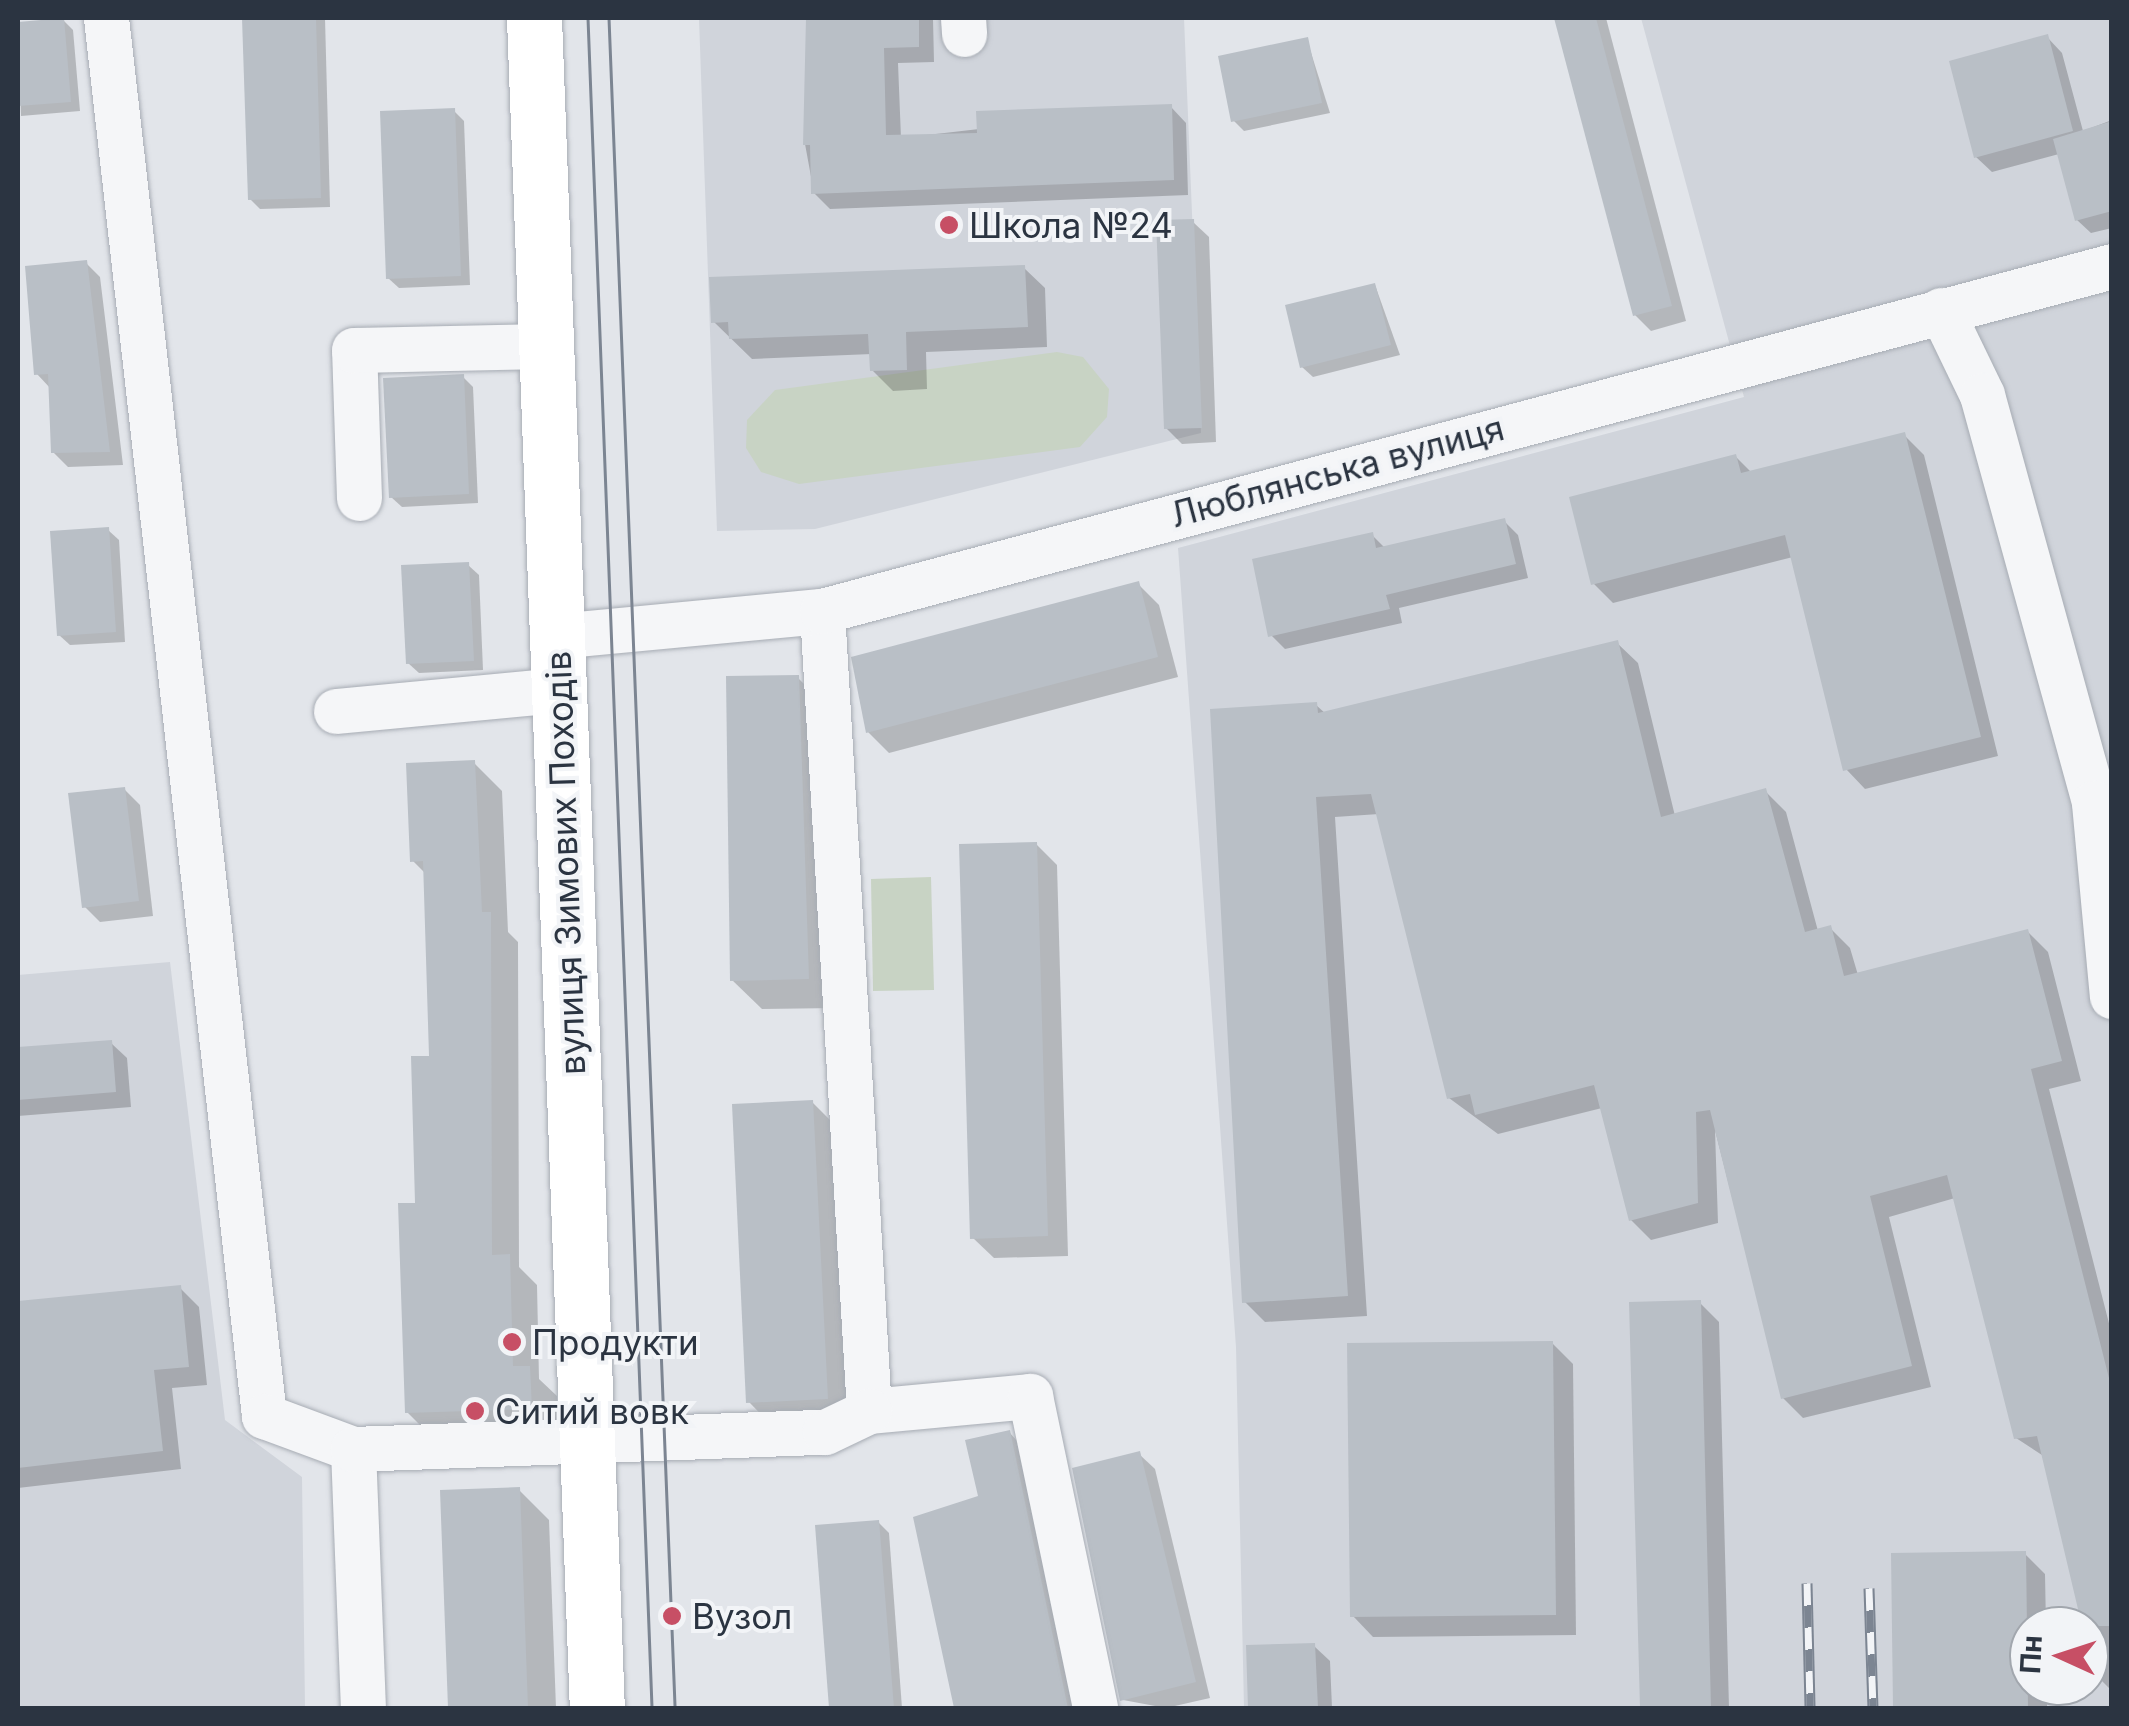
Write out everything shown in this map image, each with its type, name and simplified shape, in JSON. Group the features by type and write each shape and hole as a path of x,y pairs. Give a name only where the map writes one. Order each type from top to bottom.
{"main road":[{"name":"вулиця Зимових Походів","path":"534,18 597,1708"}],"street":[{"path":"106,18 264,1416 353,1449 825,1432 869,1411 1030,1396 1095,1708"},
{"name":"Люблянська вулиця","path":"556,636 822,611 2112,266"},
{"path":"1940,310 1982,395 2094,803 2112,996"},
{"path":"359,498 354,350 546,346"},
{"path":"822,611 869,1411"},
{"path":"336,711 558,690"},
{"path":"353,1449 363,1708"}],"shaded area":[{"name":"Школа №24","path":"699,18 1184,18 1201,433 815,529 717,531"},
{"path":"1641,18 2111,18 2111,1708 1244,1708 1236,1347 1178,548 1744,397"},
{"path":"170,962 225,1420 302,1477 305,1708 18,1708 18,975"}],"green space":[{"path":"1057,352 1083,357 1109,389 1107,417 1080,447 799,484 761,472 746,448 747,420 775,390"},
{"path":"931,877 934,990 873,991 871,879"}],"building":[{"path":"64,18 71,102 18,106 18,22"},
{"path":"242,18 316,18 321,198 248,200"},
{"path":"806,18 919,18 919,47 884,48 886,135 977,133 976,111 1172,104 1174,180 811,194 810,145 803,145"},
{"path":"1554,18 1596,18 1672,306 1633,316"},
{"path":"2048,34 2073,131 1974,158 1949,61"},
{"path":"1308,37 1322,103 1231,122 1218,56"},
{"path":"455,108 461,276 386,279 380,111"},
{"path":"2112,121 2112,211 2075,221 2053,139"},
{"path":"1194,219 1202,428 1164,429 1156,220"},
{"path":"87,260 110,452 51,453 48,374 34,375 25,266"},
{"path":"1025,265 1028,327 906,332 907,370 870,371 868,334 729,339 728,322 711,323 709,277"},
{"path":"1375,283 1391,345 1300,368 1285,305"},
{"path":"464,374 469,494 389,498 383,378"},
{"path":"1905,432 1981,737 1843,771 1785,535 1591,585 1569,497 1736,454 1741,473"},
{"path":"1505,518 1516,564 1386,595 1390,609 1268,637 1252,559 1373,532 1376,548"},
{"path":"109,527 116,632 57,636 50,531"},
{"path":"469,562 474,661 406,664 401,565"},
{"path":"1139,581 1158,657 866,733 851,657"},
{"path":"1618,640 1661,817 1766,788 1805,932 1831,925 1844,976 2028,929 2062,1061 2031,1069 2112,1390 2112,1626 2109,1606 2077,1606 2037,1436 2014,1439 1947,1175 1870,1196 1912,1366 1781,1399 1710,1110 1696,1112 1698,1203 1629,1221 1594,1085 1475,1115 1470,1094 1447,1099 1371,794 1316,797 1348,1296 1242,1303 1210,709 1317,702 1318,713"},
{"path":"799,675 809,979 730,981 726,676"},
{"path":"475,760 482,912 491,912 492,1255 510,1254 513,1366 530,1366 532,1409 405,1413 398,1203 415,1203 411,1056 429,1056 423,861 410,862 406,763"},
{"path":"125,787 139,901 82,908 68,793"},
{"path":"1037,842 1048,1236 970,1239 959,844"},
{"path":"112,1040 116,1092 18,1100 18,1047"},
{"path":"813,1100 828,1399 746,1403 732,1104"},
{"path":"181,1285 189,1367 154,1370 163,1451 18,1468 18,1301"},
{"path":"1701,1300 1711,1708 1640,1708 1629,1302"},
{"path":"1553,1341 1556,1615 1350,1617 1347,1343"},
{"path":"1010,1430 1068,1708 954,1708 913,1517 978,1496 965,1440"},
{"path":"1140,1451 1196,1682 1120,1701 1072,1468"},
{"path":"520,1487 528,1708 448,1708 440,1490"},
{"path":"879,1520 894,1708 829,1708 815,1525"},
{"path":"2026,1551 2027,1606 2009,1606 2009,1706 2028,1708 1893,1708 1891,1553"},
{"path":"1315,1643 1318,1708 1248,1708 1246,1645"}],"tram line":[{"path":"588,18 652,1708"},
{"path":"609,18 675,1708"}],"railway":[{"path":"1807,1583 1810,1708"},
{"path":"1869,1588 1873,1708"}],"place":[{"name":"Школа №24","path":"949,225"},
{"name":"Продукти","path":"512,1342"},
{"name":"Ситий вовк","path":"475,1411"},
{"name":"Вузол","path":"672,1616"}]}
